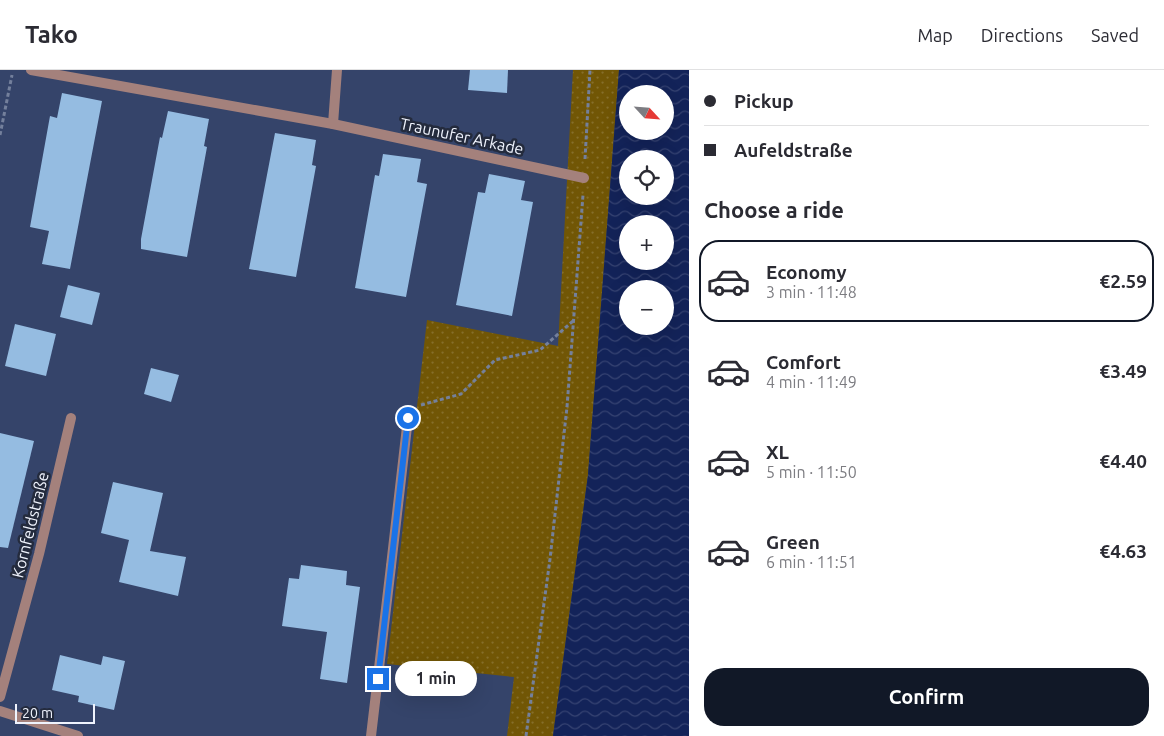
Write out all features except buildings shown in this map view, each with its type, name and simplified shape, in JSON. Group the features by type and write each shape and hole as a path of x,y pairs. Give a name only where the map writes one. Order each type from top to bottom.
{"street":[{"name":"Traunufer Arkade","path":"31,70 333,124 584,178"},
{"path":"88,81 90,70"},
{"path":"333,124 337,70"},
{"name":"Kornfeldstraße","path":"0,697 39,554 71,418"},
{"path":"371,736 408,418"},
{"path":"0,711 78,736"}],"path":[{"path":"0,136 13,70"},
{"path":"526,736 550,559 567,407 590,70"},
{"path":"408,418 423,404 461,394 495,360 540,350 573,321"}],"shaded area":[{"path":"573,70 619,70 588,475 553,736 507,736 514,677 387,664 427,320 558,346"}],"water":[{"path":"619,70 689,70 689,736 553,736 588,475"}],"route":[{"path":"378,679 408,418"}]}
